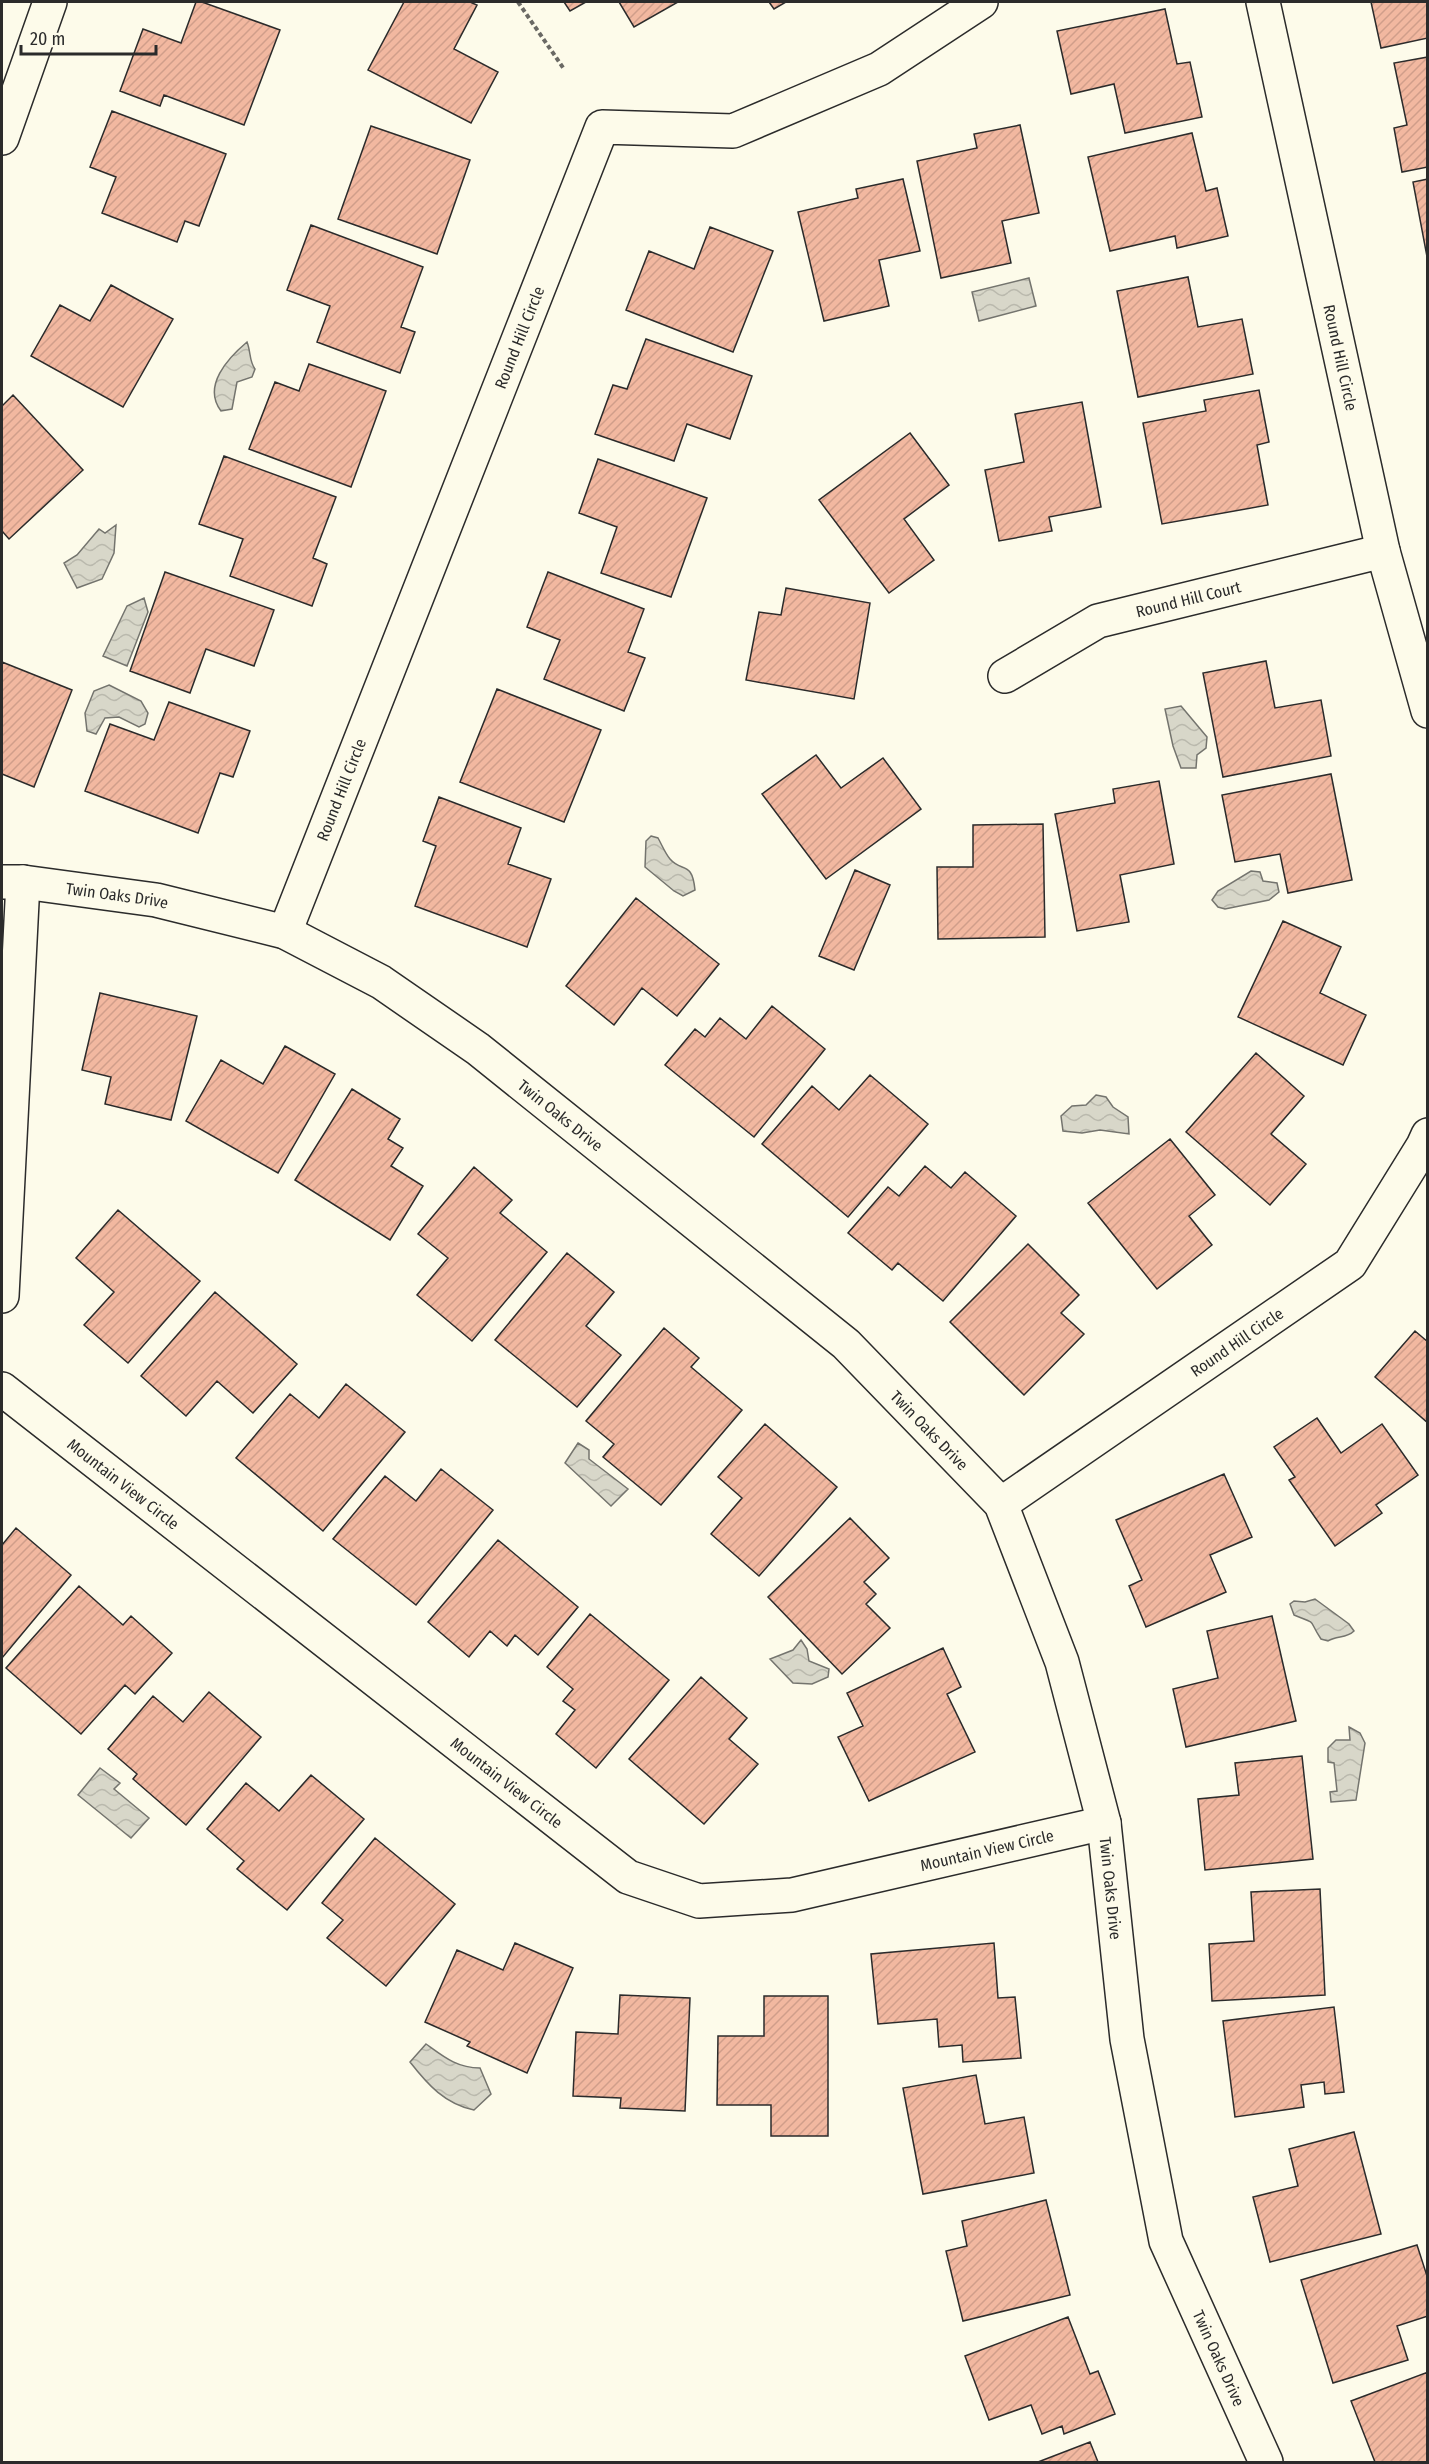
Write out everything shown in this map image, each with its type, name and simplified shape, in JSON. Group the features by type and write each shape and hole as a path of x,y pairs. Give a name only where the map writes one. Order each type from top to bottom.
{"street":[{"path":"2,138 50,2"},
{"name":"Round Hill Circle","path":"285,932 602,127 733,131 879,69 981,2"},
{"name":"Round Hill Circle","path":"1263,2 1383,551 1428,711"},
{"name":"Round Hill Court","path":"1005,676 1098,621 1383,551"},
{"path":"2,1296 12,882"},
{"name":"Twin Oaks Drive","path":"12,882 156,900 285,932 381,982 478,1049 846,1344 1001,1504 1062,1662 1104,1823 1128,2039 1166,2241 1266,2463"},
{"name":"Round Hill Circle","path":"1001,1504 1350,1264 1428,1135"},
{"name":"Mountain View Circle","path":"2,1389 628,1877 699,1901 792,1895 1104,1823"}],"path":[{"path":"518,2 564,69"}],"water":[{"path":"1029,278 1036,306 979,321 972,292"},
{"path":"247,342 255,369 252,377 237,382 232,409 221,411 214,392 216,382 225,364"},
{"path":"116,525 114,553 102,579 77,588 64,563 77,555 99,529 105,533"},
{"path":"144,598 148,612 127,666 103,656 127,606"},
{"path":"109,685 141,701 148,713 145,724 139,727 119,717 105,718 96,734 87,731 85,713 94,691"},
{"path":"1181,706 1207,737 1206,748 1197,755 1196,768 1181,768 1173,746 1165,709"},
{"path":"651,836 658,838 674,863 686,868 692,874 695,890 683,896 645,867 646,841"},
{"path":"1251,871 1260,872 1263,881 1277,883 1279,892 1269,900 1225,909 1218,907 1212,900 1218,891"},
{"path":"1096,1095 1106,1097 1113,1107 1128,1117 1129,1134 1100,1130 1082,1133 1063,1131 1061,1116 1072,1106 1086,1105"},
{"path":"578,1443 589,1450 589,1459 628,1489 611,1506 565,1463"},
{"path":"1315,1599 1349,1624 1354,1631 1328,1641 1321,1639 1312,1623 1294,1615 1290,1604 1294,1601 1305,1602"},
{"path":"801,1640 807,1649 809,1661 829,1669 828,1677 812,1684 793,1683 770,1659 793,1650"},
{"path":"1349,1727 1360,1733 1365,1743 1356,1800 1331,1802 1330,1792 1337,1791 1334,1763 1328,1762 1328,1748 1336,1740 1350,1740"},
{"path":"100,1768 120,1783 114,1789 149,1818 131,1838 78,1795"},
{"path":"426,2044 458,2064 480,2068 491,2094 474,2110 454,2103 438,2092 410,2062"}],"building":[{"path":"196,2 202,2 280,30 244,125 164,95 160,106 120,91 143,29 181,43"},
{"path":"404,2 470,2 477,5 454,49 498,72 471,123 368,70"},
{"path":"564,2 586,2 570,11"},
{"path":"619,2 678,2 634,27"},
{"path":"769,2 786,2 774,9"},
{"path":"1371,2 1428,2 1428,38 1381,48"},
{"path":"1165,9 1177,64 1190,62 1202,117 1125,133 1114,84 1071,94 1057,31"},
{"path":"1428,57 1428,167 1402,172 1394,128 1407,125 1394,63"},
{"path":"112,111 226,154 199,226 185,221 177,242 102,213 116,177 90,167"},
{"path":"1020,125 1039,213 1002,221 1011,263 941,278 917,161 977,148 974,134"},
{"path":"371,126 470,160 437,254 338,219"},
{"path":"1192,133 1206,191 1217,188 1228,236 1177,248 1175,236 1110,251 1088,157"},
{"path":"903,179 920,251 879,260 889,306 824,321 798,212 858,198 856,189"},
{"path":"1428,179 1428,262 1413,182"},
{"path":"311,225 423,267 401,327 415,332 400,373 317,342 330,306 287,290"},
{"path":"710,227 773,251 733,352 626,310 649,251 694,269"},
{"path":"1188,277 1198,327 1242,319 1253,374 1138,397 1117,291"},
{"path":"111,285 173,319 123,407 31,356 60,305 90,321"},
{"path":"646,339 752,376 730,439 687,424 674,461 595,434 613,385 627,389"},
{"path":"309,364 386,391 351,487 249,449 275,382 299,391"},
{"path":"1259,390 1269,442 1257,445 1268,505 1162,524 1143,423 1206,411 1204,400"},
{"path":"13,395 83,470 9,539 2,531 2,406"},
{"path":"1082,402 1101,507 1049,517 1052,531 999,541 985,470 1024,462 1015,414"},
{"path":"910,433 949,485 904,519 934,560 889,593 819,500"},
{"path":"224,456 336,497 313,558 327,564 312,606 230,576 243,539 199,524"},
{"path":"598,459 707,498 671,597 601,573 617,527 579,513"},
{"path":"165,572 274,610 254,666 206,649 190,693 130,671"},
{"path":"548,572 644,609 628,652 645,658 624,711 544,679 560,640 527,627"},
{"path":"786,588 870,603 854,699 746,680 759,612 781,615"},
{"path":"1266,661 1275,708 1321,700 1331,756 1223,777 1203,673"},
{"path":"2,662 72,690 34,787 2,774"},
{"path":"497,689 601,730 564,822 460,782"},
{"path":"169,702 250,731 233,777 220,773 198,833 85,791 110,724 154,740"},
{"path":"816,755 841,788 883,758 921,809 826,879 762,794"},
{"path":"1331,774 1352,880 1288,893 1280,854 1235,862 1222,795"},
{"path":"1159,781 1174,864 1120,875 1129,922 1077,931 1055,814 1115,803 1113,789"},
{"path":"439,797 521,828 508,864 551,879 527,947 415,906 436,846 423,841"},
{"path":"1043,824 1045,937 938,939 937,867 973,867 973,825"},
{"path":"855,870 890,885 854,970 819,956"},
{"path":"636,898 719,964 677,1016 642,988 614,1025 566,986"},
{"path":"1283,921 1341,947 1320,993 1366,1015 1343,1065 1238,1017"},
{"path":"100,993 197,1016 171,1120 105,1104 111,1077 82,1070"},
{"path":"772,1006 825,1049 754,1137 665,1065 695,1029 705,1037 720,1018 746,1039"},
{"path":"285,1046 335,1074 278,1173 186,1121 221,1060 263,1084"},
{"path":"1256,1053 1304,1096 1271,1134 1306,1164 1270,1205 1186,1132"},
{"path":"870,1075 928,1124 848,1217 762,1144 812,1086 839,1110"},
{"path":"352,1089 400,1119 388,1139 403,1148 391,1166 423,1186 390,1240 295,1180"},
{"path":"1170,1139 1215,1195 1189,1216 1212,1245 1157,1289 1088,1203"},
{"path":"925,1166 951,1188 965,1172 1016,1216 943,1301 898,1263 892,1270 848,1233 888,1187 899,1196"},
{"path":"474,1167 512,1200 500,1213 547,1252 472,1341 417,1295 448,1258 418,1234"},
{"path":"118,1210 200,1281 128,1363 84,1325 114,1292 76,1258"},
{"path":"1028,1244 1079,1295 1061,1313 1084,1334 1024,1395 950,1322"},
{"path":"567,1253 614,1292 586,1326 621,1355 577,1407 495,1340"},
{"path":"215,1292 297,1364 253,1413 217,1381 186,1416 141,1376"},
{"path":"664,1328 699,1358 691,1367 742,1410 661,1505 603,1457 614,1444 586,1421"},
{"path":"1415,1331 1428,1342 1428,1423 1375,1377"},
{"path":"346,1384 405,1432 323,1531 236,1458 290,1394 319,1418"},
{"path":"1317,1418 1341,1453 1382,1424 1418,1475 1376,1505 1382,1513 1335,1546 1289,1480 1295,1477 1274,1447"},
{"path":"765,1424 837,1487 759,1576 711,1534 742,1498 718,1477"},
{"path":"441,1469 493,1510 416,1605 333,1539 385,1476 416,1501"},
{"path":"1224,1474 1252,1537 1210,1555 1226,1592 1146,1627 1129,1586 1142,1580 1116,1520"},
{"path":"850,1518 889,1558 864,1582 876,1594 866,1604 890,1628 842,1674 768,1597"},
{"path":"16,1528 71,1575 2,1658 2,1545"},
{"path":"498,1540 578,1607 538,1655 515,1635 507,1646 490,1631 469,1657 428,1622"},
{"path":"79,1586 123,1625 131,1616 172,1653 135,1694 125,1685 81,1734 6,1668"},
{"path":"590,1614 669,1680 596,1768 556,1734 575,1710 563,1701 573,1689 547,1667"},
{"path":"1272,1616 1296,1721 1186,1747 1173,1689 1218,1678 1207,1631"},
{"path":"943,1648 961,1687 947,1694 975,1752 869,1801 838,1737 863,1726 847,1693"},
{"path":"701,1677 747,1718 729,1739 758,1764 704,1824 629,1759"},
{"path":"209,1692 261,1737 186,1825 133,1779 137,1774 108,1749 153,1696 183,1722"},
{"path":"1302,1756 1313,1859 1205,1870 1198,1799 1239,1795 1235,1763"},
{"path":"311,1775 364,1819 287,1910 237,1869 244,1861 207,1829 246,1783 279,1811"},
{"path":"375,1838 455,1904 386,1986 327,1938 343,1920 322,1903"},
{"path":"1320,1889 1325,1995 1212,2001 1209,1944 1254,1941 1251,1892"},
{"path":"515,1943 573,1968 527,2073 467,2046 470,2042 425,2022 457,1950 503,1970"},
{"path":"994,1943 998,1998 1015,1997 1021,2058 963,2062 962,2045 939,2047 937,2019 878,2024 871,1954"},
{"path":"620,1995 690,1998 685,2111 620,2108 621,2098 573,2096 576,2032 618,2034"},
{"path":"764,1996 828,1996 828,2136 771,2136 771,2105 717,2105 718,2036 764,2036"},
{"path":"1334,2007 1344,2092 1325,2094 1324,2082 1301,2085 1304,2107 1235,2117 1223,2021"},
{"path":"976,2075 985,2124 1024,2117 1034,2173 923,2194 903,2088"},
{"path":"1354,2132 1381,2234 1270,2262 1253,2197 1298,2186 1289,2149"},
{"path":"1046,2200 1070,2295 963,2321 946,2251 967,2246 962,2221"},
{"path":"1417,2245 1428,2279 1428,2316 1397,2326 1408,2360 1333,2383 1301,2280"},
{"path":"1068,2317 1090,2374 1098,2371 1115,2414 1064,2434 1062,2426 1042,2434 1031,2405 989,2420 965,2356"},
{"path":"1428,2372 1428,2462 1375,2462 1351,2401"},
{"path":"1090,2442 1098,2462 1038,2462"}]}
